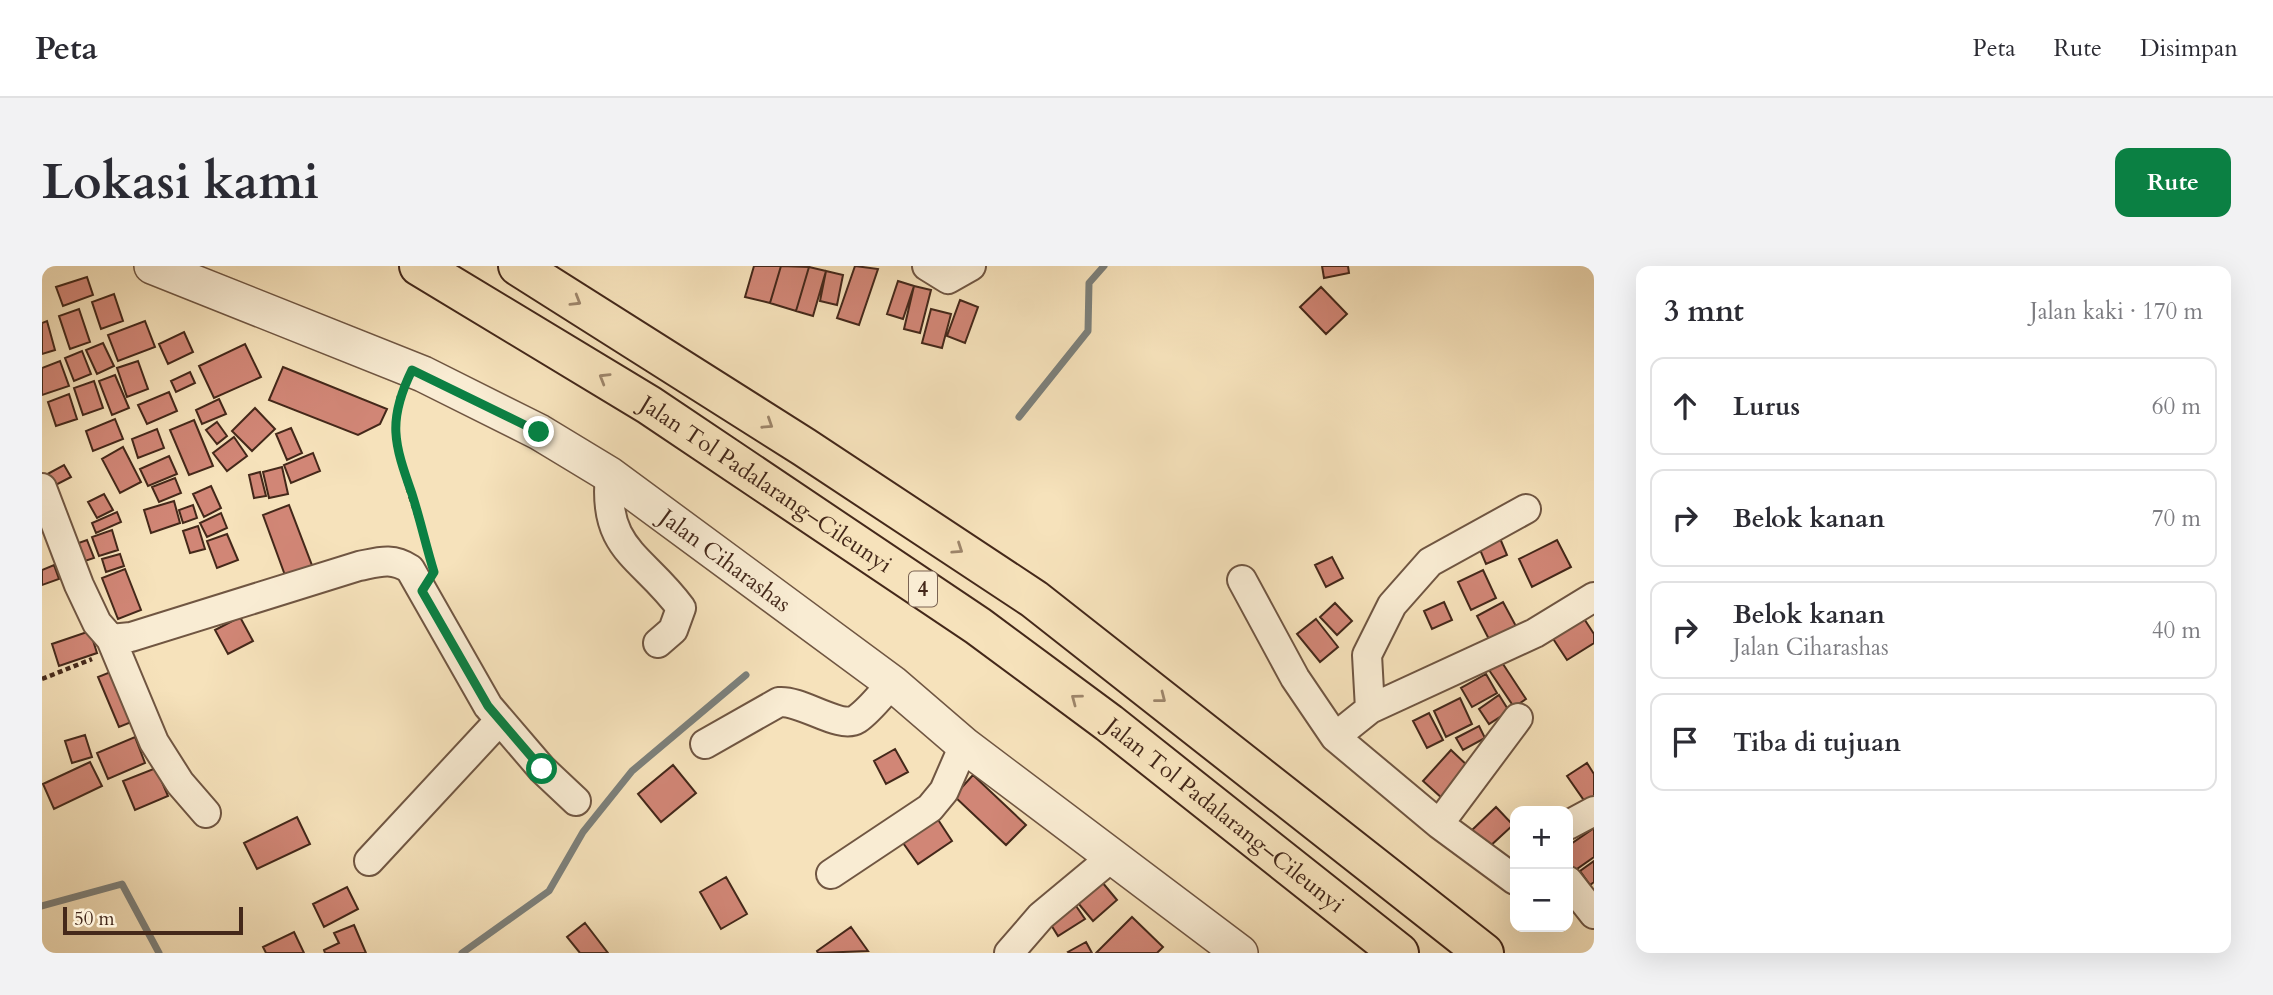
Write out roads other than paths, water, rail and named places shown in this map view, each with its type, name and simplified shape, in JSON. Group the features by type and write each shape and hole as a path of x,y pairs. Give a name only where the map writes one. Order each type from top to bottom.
{"highway":[{"name":"Jalan Tol Padalarang–Cileunyi","path":"419,266 649,405 978,626 1109,723 1399,953"},
{"name":"4","path":"517,266 793,439 1034,600 1484,953"}],"street":[{"name":"Jalan Ciharashas","path":"152,266 412,370 539,432 610,475 892,684 964,745 1240,953"},
{"path":"927,266 948,279 971,266"},
{"path":"610,475 609,516 625,547 681,608 673,630 658,643"},
{"path":"42,488 91,610 111,639 155,742 180,783 206,813"},
{"path":"1370,709 1367,655 1392,605 1430,562 1526,509"},
{"path":"111,639 131,638 215,609 359,566 390,560 410,569 488,706 542,769 576,801"},
{"path":"1242,580 1295,678 1335,737 1439,824 1510,876"},
{"path":"1335,737 1370,709 1535,633 1594,597"},
{"path":"705,744 779,702 793,701 844,723 856,720 892,684"},
{"path":"1439,824 1518,718"},
{"path":"369,861 500,720"},
{"path":"831,874 930,808 944,791 964,745"},
{"path":"1573,822 1594,811"},
{"path":"1009,953 1041,916 1112,857"},
{"path":"1573,887 1594,914"}],"waterway":[{"path":"1019,417 1088,331 1089,283 1104,266"},
{"path":"462,953 549,891 583,832 632,771 746,675"},
{"path":"42,906 122,884 159,953"}]}
